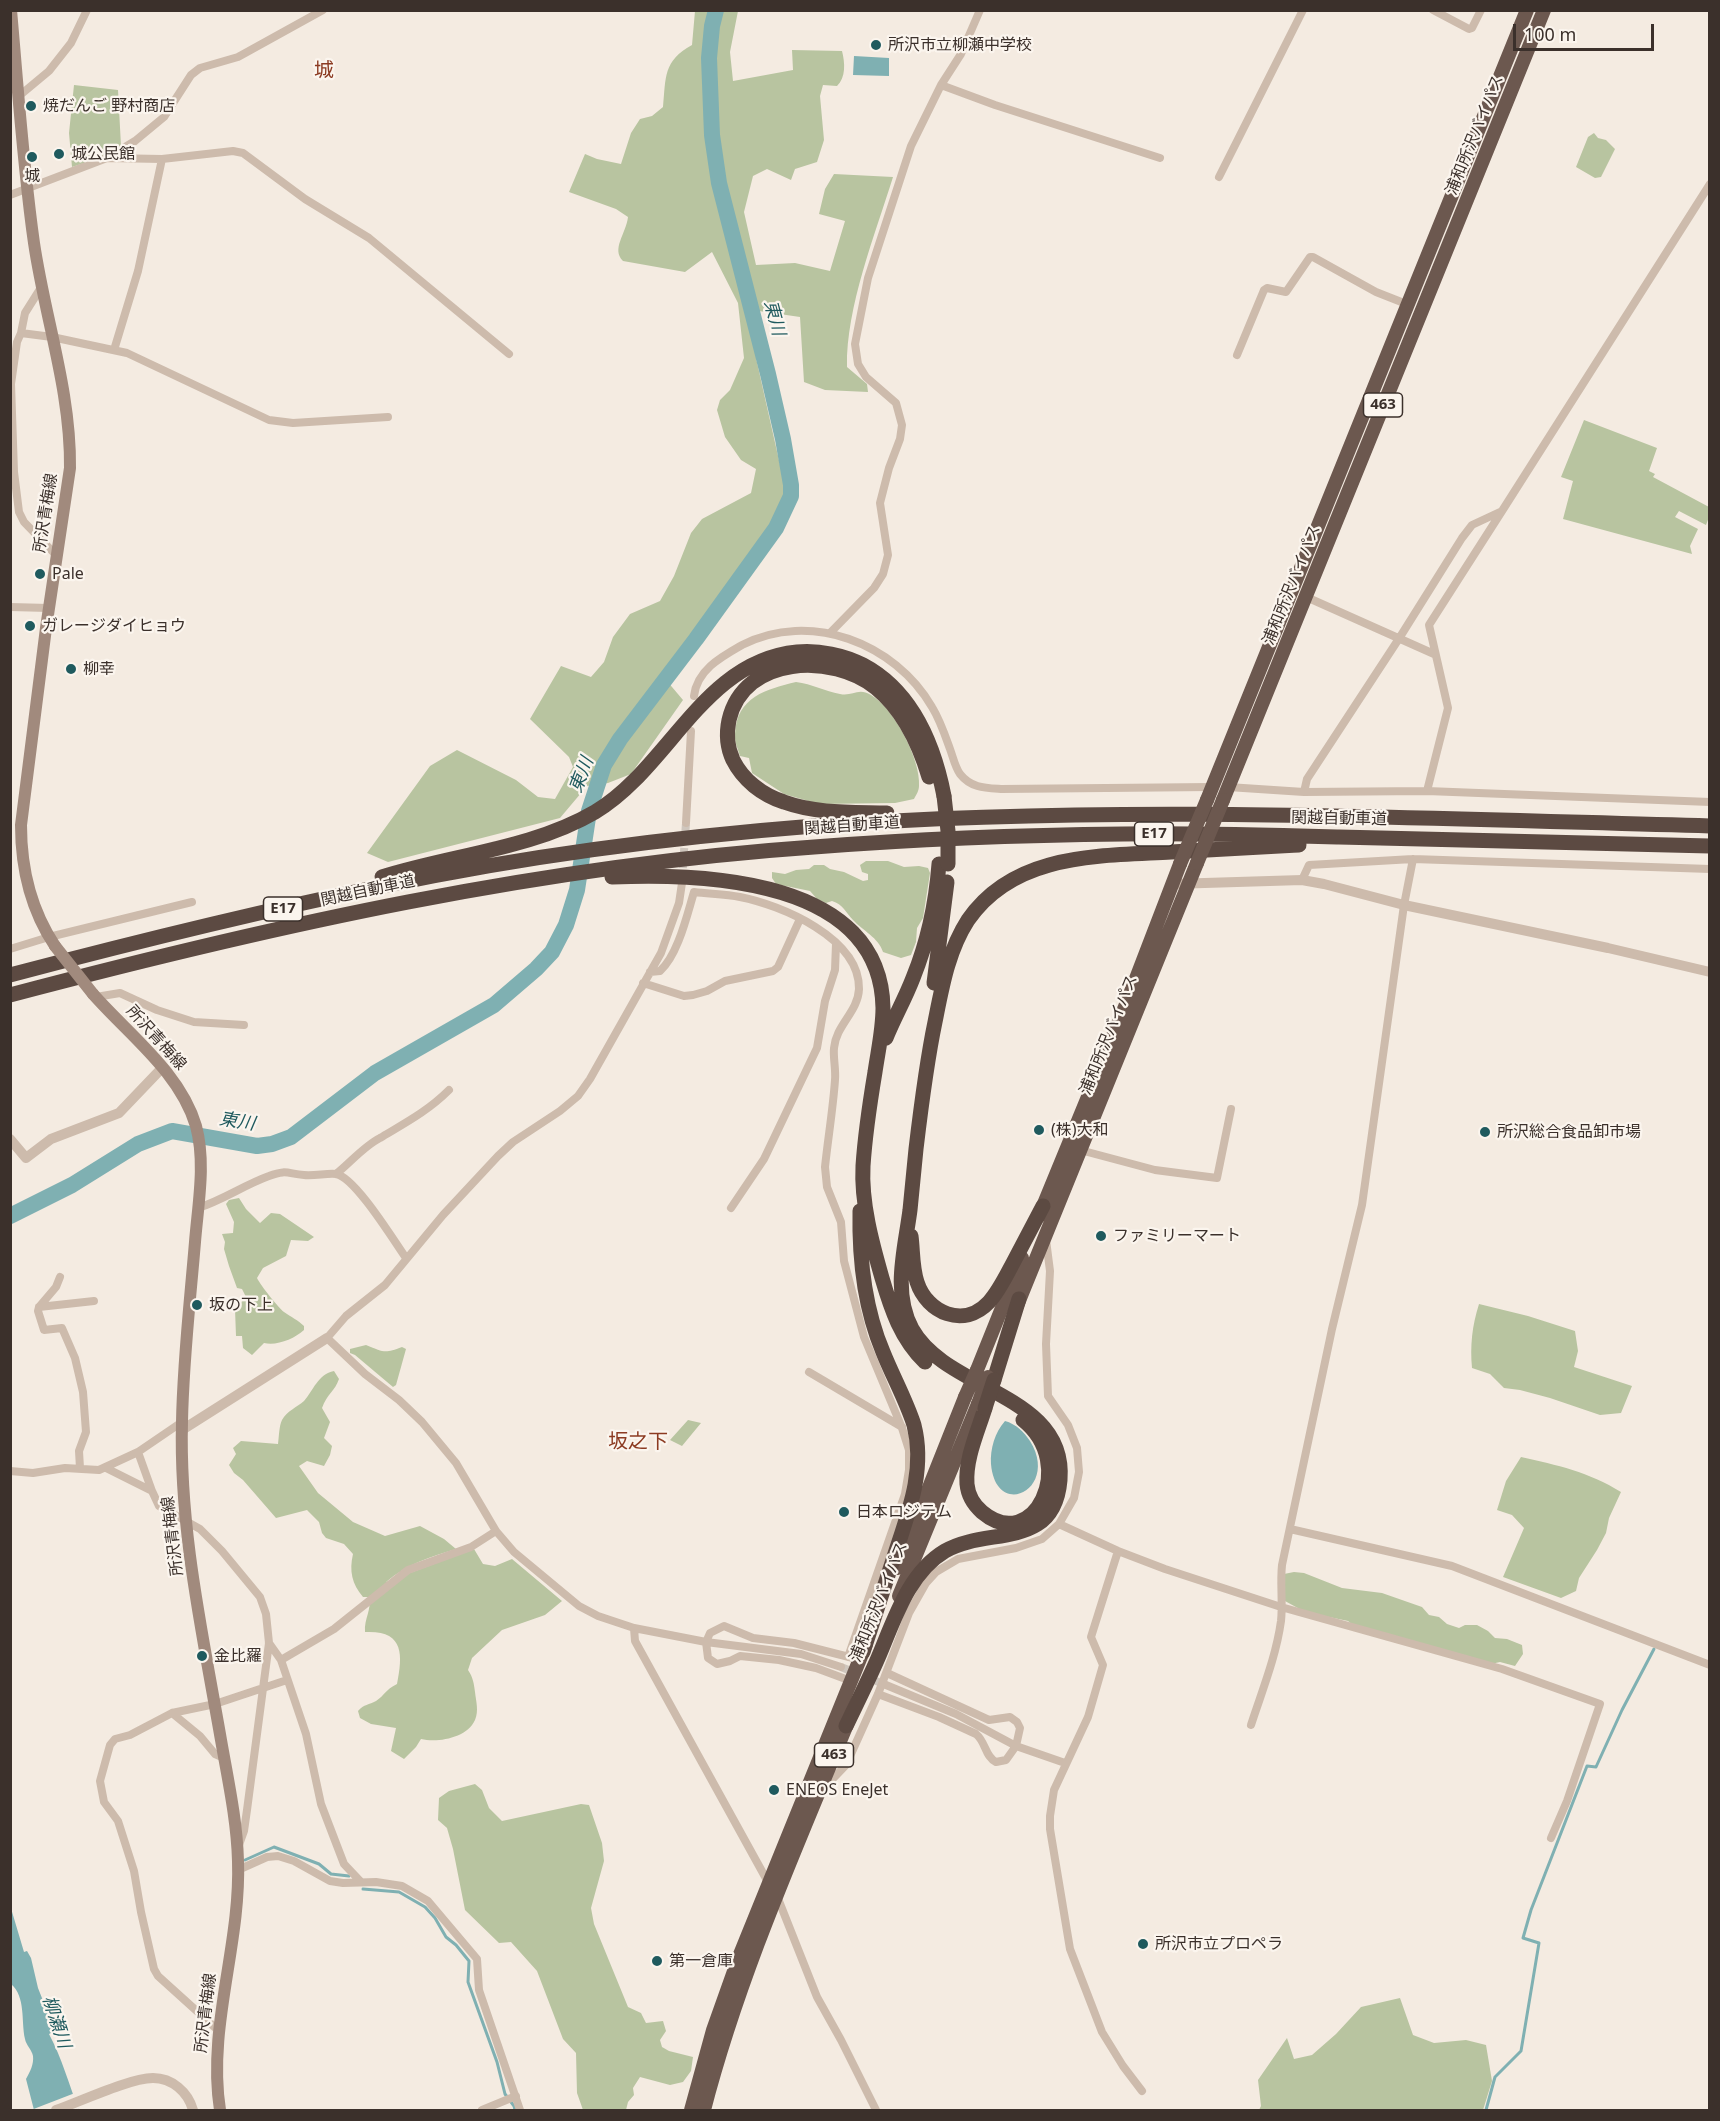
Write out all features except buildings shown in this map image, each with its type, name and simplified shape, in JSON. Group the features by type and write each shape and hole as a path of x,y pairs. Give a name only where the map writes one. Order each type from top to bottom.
{"highway":[{"name":"浦和所沢バイパス","path":"1019,1299 1544,10"},
{"name":"浦和所沢バイパス","path":"704,2110 728,2031 777,1896 976,1403 1043,1206 1525,11"},
{"path":"288,908 388,875 559,829 594,812 636,780 696,711 726,682 757,662 773,656 804,652 834,655 861,664 874,671 897,690 907,703 923,729 935,762 939,797 938,828 944,864 943,921 933,990 909,1212 902,1253 901,1284 905,1311 914,1332 929,1352 944,1363 1022,1407 1039,1421 1056,1448 1060,1478 1051,1508 1038,1524 1021,1533 976,1540 955,1547 935,1558 919,1575 906,1595 846,1726"},
{"path":"939,797 917,744 902,717 876,688 856,675 813,665 781,669 769,673 749,687 731,713 727,735 731,756 736,765 758,789 795,806 850,812 1037,812 1087,815"},
{"name":"関越自動車道","path":"10,975 158,937 390,884 558,855 811,827 902,821 1087,815 1245,815 1710,826"},
{"name":"関越自動車道","path":"10,995 130,963 399,902 712,856 800,848 1019,835 1129,833 1710,846"},
{"path":"926,1067 944,978 961,933 988,897 1014,878 1029,871 1064,861 1116,855 1422,839"},
{"path":"874,1076 888,1032 913,980 923,952 944,864"},
{"path":"599,874 733,881 788,894 831,916 860,942 873,963 880,983 883,1018 863,1167 860,1246 864,1286 877,1337 914,1425 918,1464 914,1493 857,1656"},
{"path":"863,1167 865,1203 874,1249 888,1299 909,1344 936,1370 1006,1409 1026,1422 1034,1430 1045,1449 1050,1468 1045,1496 1034,1512 1019,1521 1001,1522 992,1519 978,1509 969,1494 967,1475 976,1403 986,1376 1019,1299"},
{"path":"909,1212 914,1270 920,1290 939,1311 956,1316 973,1313 989,1302 1043,1206"},
{"name":"浦和所沢バイパス","path":"691,2110 717,2019 739,1957 851,1681 857,1656 976,1403"}],"main road":[{"name":"所沢青梅線","path":"11,10 34,242 70,443 70,468 22,807 21,835 26,880 37,913 52,942 95,995 181,1090 192,1115 200,1152 182,1426 186,1521 237,1848 237,1903 216,2071 220,2110"}],"street":[{"path":"19,96 49,71 71,43 87,10"},
{"path":"10,195 107,158 135,141 164,117 191,75 200,68 248,52 323,10"},
{"path":"830,633 874,588 887,566 888,555 880,503 902,425 896,403 861,371 856,355 855,344 868,278 911,146 941,85 961,54 980,10"},
{"path":"1219,177 1303,10"},
{"path":"1433,10 1469,28 1472,28 1480,10"},
{"path":"941,85 995,105 1160,158"},
{"path":"107,158 162,159 233,151 243,153 305,199 369,238 509,354"},
{"path":"114,350 138,271 162,159"},
{"path":"1427,791 1448,708 1429,625 1611,335 1710,184"},
{"path":"1237,355 1264,290 1268,288 1286,292 1310,257 1376,292 1408,305"},
{"path":"42,286 25,312 17,342 12,384 12,472 19,512 24,522 56,555"},
{"path":"21,333 52,337 127,353 269,420 293,423 388,417"},
{"path":"1304,792 1307,778 1462,538 1472,525 1502,511"},
{"path":"1304,596 1434,654"},
{"path":"10,607 49,608"},
{"path":"694,696 695,685 705,671 718,660 748,642 766,635 803,630 830,633 876,650 911,679 934,710 958,772 972,784 981,788 1209,793"},
{"path":"686,823 691,731"},
{"path":"1226,793 1427,791 1710,802"},
{"path":"1302,880 1310,865 1413,859 1710,869"},
{"path":"1251,1725 1270,1667 1281,1621 1281,1575 1290,1528 1332,1329 1362,1205 1404,905 1413,859"},
{"path":"1172,884 1302,880 1404,905 1710,972"},
{"path":"10,1471 33,1473 57,1468 99,1470 106,1468 138,1452 327,1338 356,1308 379,1292 406,1258 498,1156 513,1142 560,1111 578,1096 590,1079 661,953 680,903 682,883"},
{"path":"650,972 660,971 669,960 683,928 694,892 748,899 800,919 819,930 836,944 851,961 856,972 859,986 856,1005 842,1026 834,1048 835,1078 825,1178 841,1222 844,1261 864,1337 909,1450 909,1470 905,1494 857,1656 794,1643 753,1638 724,1626 710,1633 706,1642 708,1658 717,1664 740,1656 750,1656 816,1668 851,1681"},
{"path":"10,949 52,942 192,902"},
{"path":"643,984 684,996 706,991 725,981 773,971 778,968 800,919"},
{"path":"731,1208 764,1159 817,1048 825,1001 835,970 836,944"},
{"path":"95,995 120,993 158,1010 194,1022 244,1025"},
{"path":"10,1138 26,1158 51,1139 119,1113 162,1068"},
{"path":"336,1174 379,1138 433,1106 449,1090"},
{"path":"1080,1150 1155,1170 1217,1178 1231,1109"},
{"path":"198,1208 216,1202 267,1176 284,1171 301,1175 336,1174 345,1178 358,1191 406,1258"},
{"path":"818,1795 846,1765 887,1673 917,1596 936,1572 958,1559 1016,1548 1042,1539 1059,1524 1074,1498 1078,1479 1077,1448 1068,1425 1048,1396 1046,1355 1050,1271 1046,1233"},
{"path":"60,1277 56,1287 38,1311 44,1329 62,1328 75,1358 83,1392 86,1432 79,1451 80,1468"},
{"path":"39,1307 94,1301"},
{"path":"327,1338 429,1429 456,1463 496,1531 514,1552 579,1606 598,1616 634,1628 706,1642 812,1656 841,1667"},
{"path":"809,1372 902,1428"},
{"path":"138,1452 154,1499 159,1506 200,1529 222,1551 260,1597 266,1614 269,1643 244,1830 237,1848"},
{"path":"106,1468 152,1491"},
{"path":"1059,1524 1165,1569 1281,1607 1502,1669 1600,1704 1567,1801 1551,1838"},
{"path":"1290,1528 1452,1566 1710,1665"},
{"path":"281,1660 334,1629 408,1570 471,1548 496,1531"},
{"path":"1118,1551 1091,1637 1103,1665 1101,1673 1088,1717 1054,1790 1050,1816 1070,1949 1102,2032 1123,2067 1142,2091"},
{"path":"634,1628 635,1641 769,1884"},
{"path":"269,1643 281,1660 306,1734 321,1804 344,1863 361,1882"},
{"path":"878,1694 976,1734 981,1738 989,1756 996,1762 1006,1760 1016,1746 1020,1728 1014,1719 1010,1717 989,1720 887,1673"},
{"path":"220,2032 158,1976 154,1969 134,1871 118,1821 104,1802 100,1781 110,1745 115,1739 130,1735 172,1713 215,1704 287,1680"},
{"path":"886,1685 956,1714 1016,1746 1065,1764"},
{"path":"172,1713 200,1736 215,1754 224,1758"},
{"path":"238,1870 267,1857 278,1856 294,1861 330,1881 402,1886 428,1901 477,1959 479,1990 520,2110"},
{"path":"777,1896 817,1997 876,2110"},
{"path":"56,2110 152,2078 171,2082 185,2094 193,2110"},
{"path":"482,2110 516,2096"}],"green space":[{"path":"695,11 738,11 730,52 733,81 793,70 792,50 842,51 844,65 842,78 837,86 823,85 820,96 824,140 817,162 795,169 791,180 767,169 753,176 744,212 756,265 795,263 830,271 845,221 819,214 825,189 834,174 893,177 856,296 848,344 847,367 867,384 868,392 825,390 804,382 800,317 759,311 756,358 787,496 783,510 775,523 661,674 683,700 631,774 608,783 587,786 560,818 388,862 367,853 430,766 457,750 516,780 538,797 555,799 573,767 569,757 530,719 561,666 591,677 604,662 613,637 630,614 660,601 674,576 691,533 702,519 751,493 756,469 741,460 725,437 717,410 720,400 730,390 744,358 738,303 712,252 685,272 623,261 618,251 628,217 616,209 569,192 585,154 621,164 631,133 640,119 652,116 663,107 666,78 671,64 676,57 692,45"},
{"path":"74,85 118,90 121,146 103,157 72,167 69,133"},
{"path":"1594,133 1615,149 1601,177 1595,178 1576,167 1588,137"},
{"path":"1584,420 1657,448 1649,471 1655,474 1653,477 1709,507 1706,525 1679,511 1675,517 1698,529 1690,546 1692,554 1563,519 1573,481 1561,477"},
{"path":"796,682 840,694 862,692 880,702 897,723 916,763 919,786 914,799 895,803 819,804 784,794 752,773 749,758 740,756 735,739 737,721 741,711 747,703 764,692"},
{"path":"866,861 888,861 904,867 928,868 930,873 923,918 917,928 916,942 911,955 901,958 883,952 874,938 857,924 839,904 832,901 826,903 817,899 810,891 776,884 772,878 772,872 785,874 809,869 814,865 824,865 863,881 868,880 868,874 862,872 860,865"},
{"path":"239,1198 260,1223 271,1213 280,1214 314,1237 308,1241 291,1240 286,1256 263,1268 257,1278 278,1306 304,1326 304,1330 285,1341 274,1344 264,1343 252,1355 243,1348 242,1336 236,1336 235,1309 246,1297 242,1289 237,1288 224,1249 225,1242 222,1234 233,1233 234,1222 226,1204 229,1200"},
{"path":"1479,1304 1575,1331 1578,1351 1574,1367 1632,1386 1621,1413 1600,1415 1550,1398 1504,1388 1490,1374 1472,1368 1472,1336"},
{"path":"366,1345 384,1351 402,1347 406,1349 396,1385 393,1387 350,1353 350,1349"},
{"path":"334,1371 339,1379 322,1408 330,1422 324,1438 332,1446 330,1455 324,1466 307,1461 299,1466 318,1493 353,1522 385,1536 420,1526 444,1539 456,1549 411,1566 386,1582 474,1549 483,1564 495,1566 512,1559 562,1601 545,1615 502,1630 472,1658 468,1670 474,1683 477,1710 475,1720 466,1731 451,1738 421,1739 404,1759 391,1751 396,1728 371,1724 360,1718 358,1711 376,1701 397,1684 400,1654 394,1640 387,1635 365,1632 370,1606 369,1597 363,1597 354,1582 351,1566 353,1554 344,1544 326,1538 319,1522 307,1510 276,1518 229,1465 236,1454 233,1448 241,1441 278,1444 280,1425 284,1417 304,1401 320,1379"},
{"path":"688,1420 701,1423 682,1446 670,1440"},
{"path":"1521,1457 1585,1474 1621,1492 1609,1518 1606,1533 1579,1578 1576,1591 1561,1598 1503,1577 1524,1528 1512,1515 1497,1510 1506,1481"},
{"path":"1304,1573 1342,1588 1382,1593 1422,1607 1429,1615 1439,1617 1447,1624 1459,1628 1465,1625 1477,1625 1495,1638 1507,1639 1522,1645 1523,1654 1515,1666 1500,1662 1491,1664 1354,1626 1348,1621 1305,1612 1285,1601 1284,1574"},
{"path":"475,1784 482,1790 489,1808 502,1821 581,1804 589,1805 602,1843 604,1861 591,1908 594,1924 628,2007 641,2013 646,2023 663,2021 666,2031 660,2040 662,2047 693,2057 691,2071 683,2082 670,2085 640,2077 633,2088 634,2095 628,2102 626,2110 583,2110 577,2093 576,2053 563,2039 537,1971 511,1942 499,1943 465,1910 447,1828 438,1820 439,1798 449,1791"},
{"path":"1400,1998 1413,2035 1434,2043 1466,2040 1486,2045 1492,2081 1483,2110 1259,2110 1261,2106 1258,2080 1287,2038 1294,2059 1312,2055 1361,2007"}],"water":[{"path":"854,56 889,58 889,76 853,75"},
{"path":"1005,1421 1016,1426 1025,1434 1037,1458 1037,1473 1032,1484 1024,1492 1013,1494 1003,1491 995,1481 991,1452 998,1430"},
{"path":"10,1905 24,1952 27,1951 31,1958 38,1988 55,2031 49,2034 62,2062 79,2110 34,2110 26,2079 33,2056 25,2039 21,2002 16,1989 11,1984"}],"pier":[{"path":"75,2093 81,2108 31,2110"}],"waterway":[{"name":"東川","path":"10,1216 72,1185 138,1144 172,1131 257,1146 272,1144 291,1137 375,1073 494,1005 552,952 566,925 577,890 589,811 604,765 620,739 776,528 791,496 783,439 719,183 712,135 709,58 716,10"},
{"path":"1486,2110 1495,2077 1521,2051 1539,1943 1523,1938 1531,1910 1587,1766 1596,1767 1622,1710 1654,1649"},
{"path":"245,1860 274,1847 319,1864 331,1874 349,1876"},
{"path":"363,1889 399,1892 425,1907 435,1918 446,1937 469,1961 468,1982 497,2062 505,2094 515,2110"}],"tunnel":[{"path":"682,880 686,823"},
{"path":"841,1667 886,1685"}],"place":[{"name":"所沢市立柳瀬中学校","path":"876,45"},
{"name":"焼だんご 野村商店","path":"31,106"},
{"name":"城公民館","path":"59,154"},
{"name":"城","path":"32,157"},
{"name":"Pale","path":"40,574"},
{"name":"ガレージダイヒョウ","path":"30,626"},
{"name":"柳幸","path":"71,669"},
{"name":"(株)大和","path":"1039,1130"},
{"name":"所沢総合食品卸市場","path":"1485,1132"},
{"name":"ファミリーマート","path":"1101,1236"},
{"name":"坂の下上","path":"197,1305"},
{"name":"日本ロジテム","path":"844,1512"},
{"name":"金比羅","path":"202,1656"},
{"name":"ENEOS EneJet","path":"774,1790"},
{"name":"所沢市立プロペラ","path":"1143,1944"},
{"name":"第一倉庫","path":"657,1961"}],"district":[{"name":"城","path":"324,71"},
{"name":"坂之下","path":"638,1442"}],"water label":[{"name":"柳瀬川","path":"56,2022"}]}
